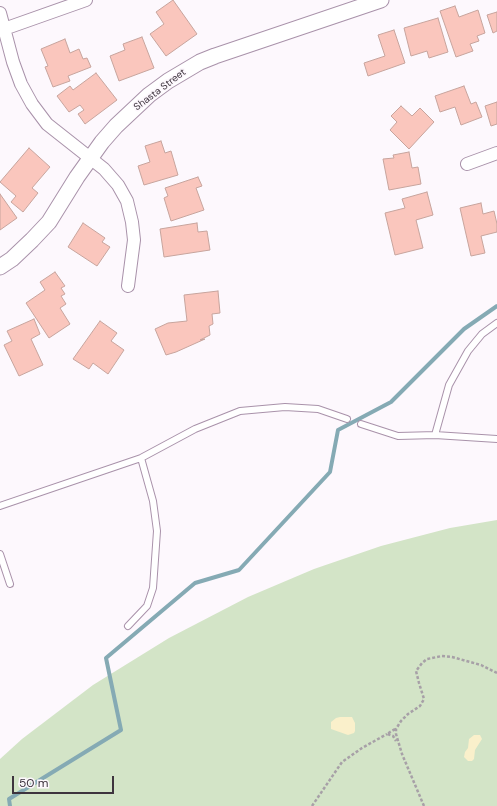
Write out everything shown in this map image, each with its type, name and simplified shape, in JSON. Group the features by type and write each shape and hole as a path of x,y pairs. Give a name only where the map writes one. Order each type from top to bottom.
{"street":[{"path":"4,29 86,0"},
{"name":"Shasta Street","path":"0,267 12,259 49,222 90,158 116,126 149,95 168,81 200,62 215,56 382,0"},
{"path":"0,13 13,62 21,84 32,104 47,124 104,170 118,185 127,201 132,222 134,240 128,286"},
{"path":"466,164 497,153"}],"lane":[{"path":"436,435 449,385 468,352 482,334 497,323"},
{"path":"0,506 141,458 194,429 240,411 285,407 318,409 347,419"},
{"path":"361,424 398,436 436,435 497,439"},
{"path":"128,626 147,606 153,588 157,530 153,500 141,458"},
{"path":"0,554 10,584"}],"path":[{"path":"312,806 342,762 362,748 396,729 401,721 420,706 424,699 416,671 427,659 442,656 452,657 481,665 497,673"},
{"path":"396,729 398,744"},
{"path":"387,734 393,736 398,744 424,806"}],"green space":[{"path":"497,520 497,806 0,806 0,759 22,739 93,685 169,638 248,597 314,569 381,546 450,528"}],"sand":[{"path":"340,717 352,717 355,723 354,733 348,735 331,729 331,722"},
{"path":"474,735 480,735 482,739 475,750 474,759 472,761 468,761 464,757 465,752 468,748 469,739"}],"building":[{"path":"173,0 197,34 166,56 150,34 164,24 156,12"},
{"path":"455,6 459,17 478,10 485,33 477,36 479,41 470,44 473,51 456,57 440,11"},
{"path":"497,12 497,31 493,33 487,15"},
{"path":"438,18 448,52 429,58 427,51 411,56 404,28"},
{"path":"394,30 405,63 368,76 364,63 385,56 378,35"},
{"path":"142,37 154,68 119,81 110,56 125,50 123,44"},
{"path":"65,39 70,53 79,49 83,59 87,58 91,67 68,76 70,81 53,87 45,67 48,66 41,49"},
{"path":"96,73 117,100 85,124 78,114 84,110 80,105 69,112 57,96 70,86 73,90"},
{"path":"464,86 471,104 476,102 482,117 461,125 455,107 440,112 435,96"},
{"path":"497,102 497,124 491,126 485,106"},
{"path":"401,106 412,116 420,108 434,122 409,149 390,130 397,122 391,116"},
{"path":"161,141 165,153 171,151 178,175 144,185 138,166 150,162 145,146"},
{"path":"29,148 50,167 32,188 38,193 23,212 11,202 16,196 0,182"},
{"path":"409,152 412,168 418,167 421,184 389,190 383,159 394,158 393,155"},
{"path":"198,177 202,186 196,188 204,210 171,221 164,198 168,196 165,188"},
{"path":"427,192 433,215 416,220 423,248 395,255 385,213 405,208 402,199"},
{"path":"0,194 17,218 0,230"},
{"path":"481,203 483,214 494,211 497,232 481,236 485,253 471,256 460,208"},
{"path":"83,223 105,238 102,242 110,247 97,266 68,247"},
{"path":"197,223 198,232 207,231 210,250 164,257 160,229"},
{"path":"55,272 65,286 61,288 65,294 61,296 66,304 60,308 70,324 49,338 26,303 45,290 40,282"},
{"path":"218,291 220,313 212,314 213,324 209,326 210,335 200,340 205,339 166,355 155,329 168,323 187,321 184,295"},
{"path":"34,319 40,334 31,339 43,365 19,376 4,345 12,341 7,331"},
{"path":"100,321 117,333 111,341 124,350 108,374 93,363 89,369 73,359"}],"waterway":[{"path":"10,806 9,799 121,730 106,658 195,583 239,570 330,472 338,430 391,402 464,329 497,306"}]}
